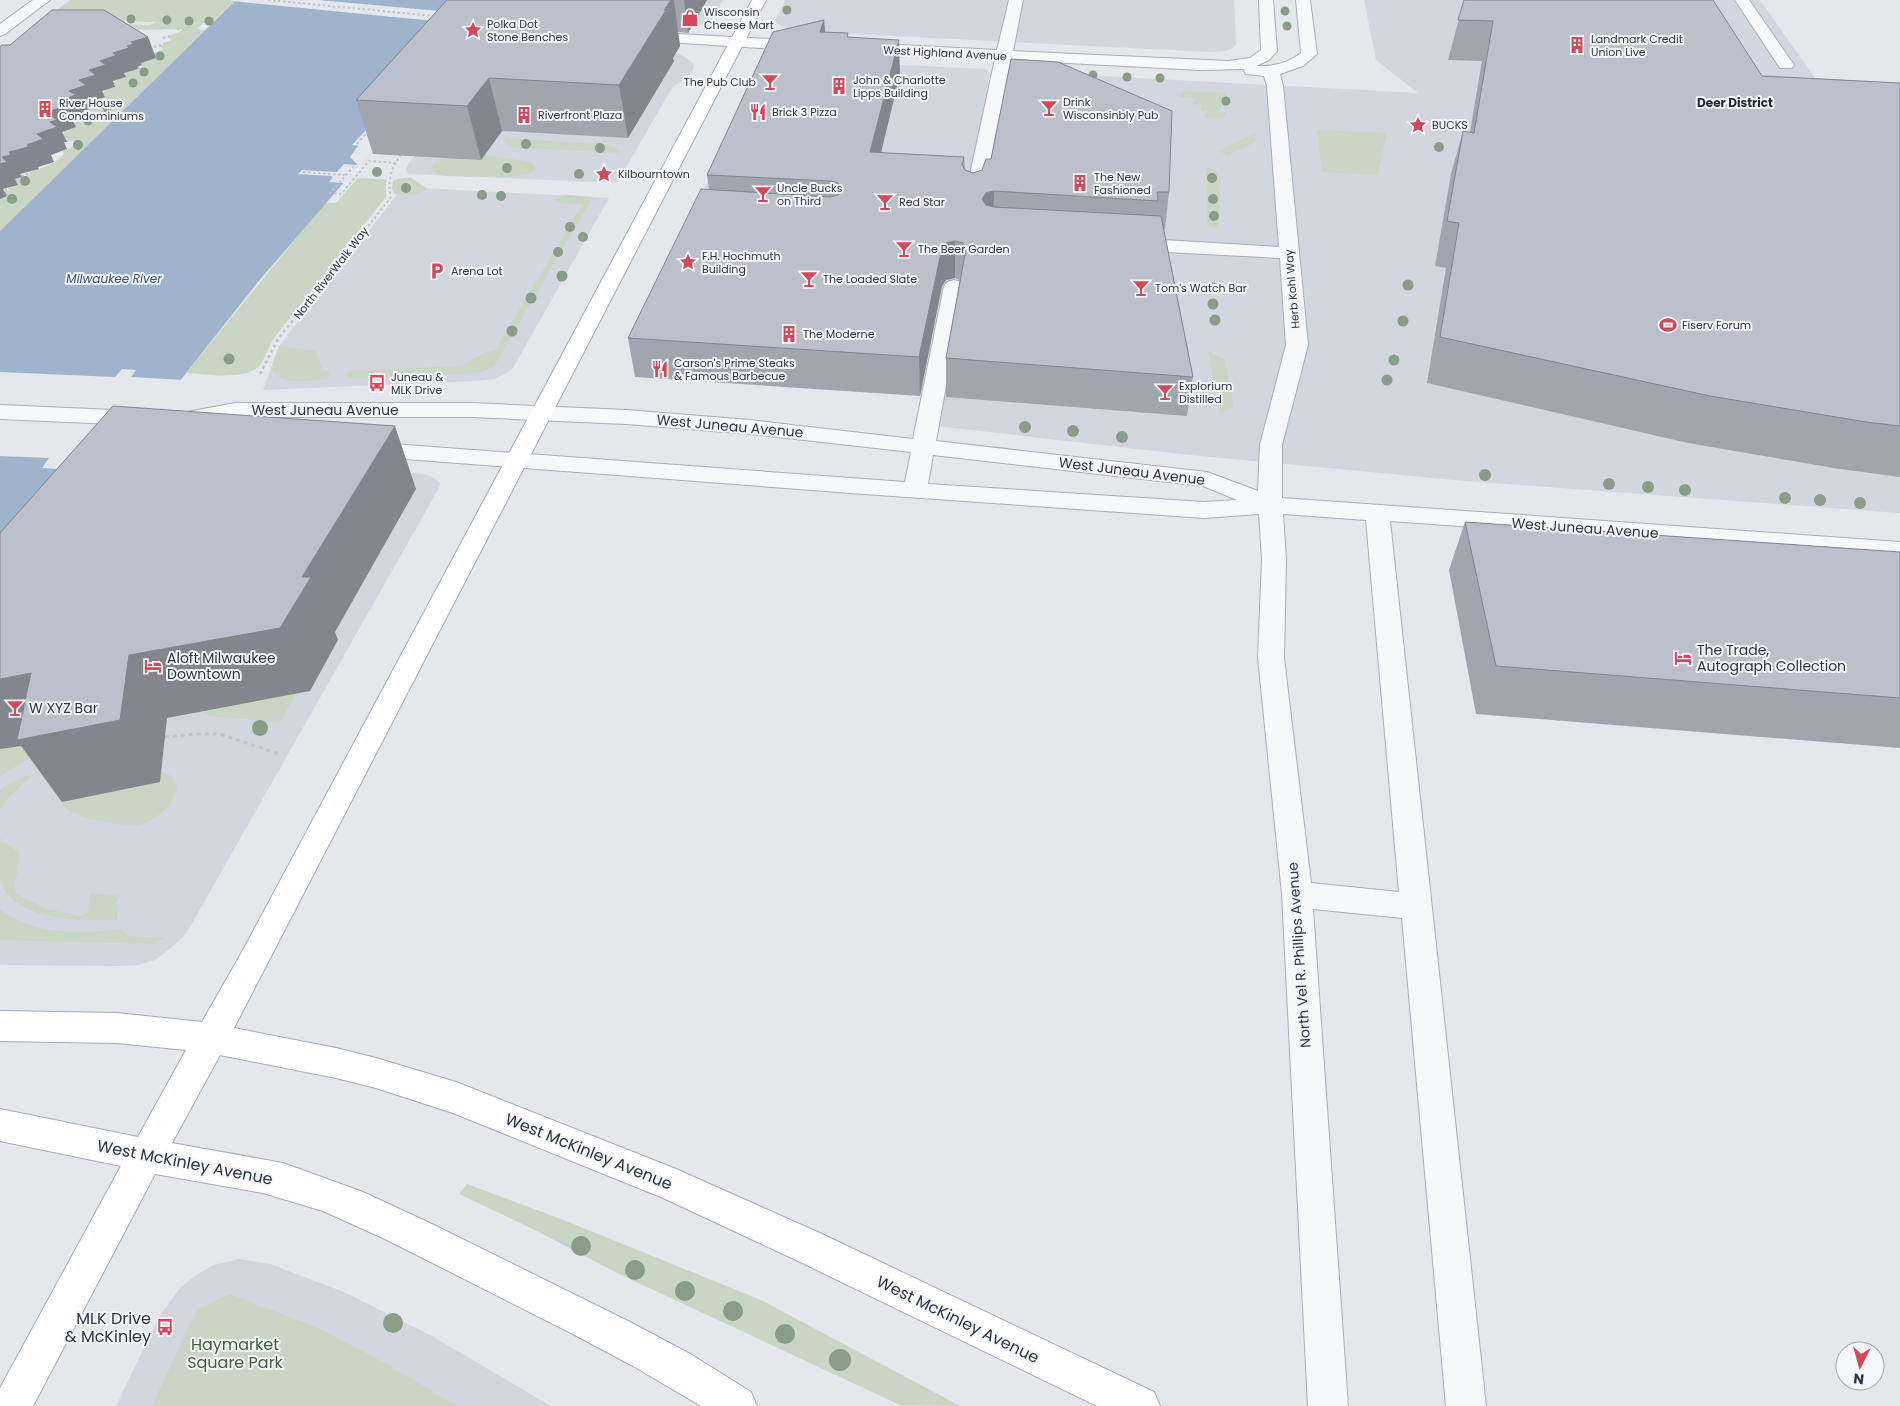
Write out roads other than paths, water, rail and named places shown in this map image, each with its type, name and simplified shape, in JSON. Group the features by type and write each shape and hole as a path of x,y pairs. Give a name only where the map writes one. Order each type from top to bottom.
{"main road":[{"path":"12,1406 146,1155 253,962 759,0"},
{"name":"West McKinley Avenue","path":"0,1026 117,1028 210,1038 314,1058 376,1073 456,1098 676,1186 1140,1406"},
{"name":"West McKinley Avenue","path":"0,1125 28,1129 146,1155 264,1176 302,1186 383,1219 588,1321 719,1400"}],"street":[{"path":"0,31 43,0"},
{"path":"973,202 1016,0"},
{"name":"West Highland Avenue","path":"846,48 1201,65 1240,64 1255,61 1267,54 1270,47 1266,0"},
{"name":"West Highland Avenue","path":"1201,65 1248,71 1271,71 1301,61 1309,54 1310,50 1303,0"},
{"path":"1742,0 1786,65"},
{"path":"626,37 816,46"},
{"name":"Herb Kohl Way","path":"1270,505 1271,445 1297,345 1275,85 1271,71"},
{"path":"1112,243 1289,253"},
{"path":"915,490 931,416 954,286"},
{"name":"West Juneau Avenue","path":"0,412 182,420 235,410 472,410 750,427 1207,479 1270,505"},
{"name":"West Juneau Avenue","path":"182,420 206,434"},
{"name":"West Juneau Avenue","path":"349,448 1204,510 1270,505 1900,550"},
{"name":"North Vel R. Phillips Avenue","path":"1270,505 1274,559 1271,658 1297,894 1328,1406"},
{"path":"1377,512 1466,1406"},
{"path":"1297,894 1417,907"}],"water":[{"name":"Milwaukee River","path":"236,0 505,0 258,282 186,373 124,457 0,600 0,231"}],"place":[{"name":"Wisconsin Cheese Mart","path":"690,18"},
{"name":"Polka Dot Stone Benches","path":"473,30"},
{"name":"Landmark Credit Union Live","path":"1577,45"},
{"name":"The Pub Club","path":"770,82"},
{"name":"John & Charlotte Lipps Building","path":"839,86"},
{"name":"Drink Wisconsinbly Pub","path":"1049,108"},
{"name":"River House Condominiums","path":"45,109"},
{"name":"Brick 3 Pizza","path":"758,112"},
{"name":"Riverfront Plaza","path":"524,115"},
{"name":"BUCKS","path":"1418,125"},
{"name":"Kilbourntown","path":"604,174"},
{"name":"The New Fashioned","path":"1080,183"},
{"name":"Uncle Bucks on Third","path":"763,194"},
{"name":"Red Star","path":"885,202"},
{"name":"The Beer Garden","path":"904,249"},
{"name":"F.H. Hochmuth Building","path":"688,262"},
{"name":"Arena Lot","path":"437,271"},
{"name":"The Loaded Slate","path":"809,279"},
{"name":"Tom's Watch Bar","path":"1141,288"},
{"name":"Fiserv Forum","path":"1668,325"},
{"name":"The Moderne","path":"789,334"},
{"name":"Carson's Prime Steaks & Famous Barbecue","path":"660,369"},
{"name":"Juneau & MLK Drive","path":"377,383"},
{"name":"Explorium Distilled","path":"1165,392"},
{"name":"The Trade, Autograph Collection","path":"1683,658"},
{"name":"Aloft Milwaukee Downtown","path":"153,666"},
{"name":"W XYZ Bar","path":"15,708"},
{"name":"MLK Drive & McKinley","path":"165,1327"}],"district":[{"name":"Deer District","path":"1735,103"}],"park label":[{"name":"Haymarket Square Park","path":"235,1353"}]}
